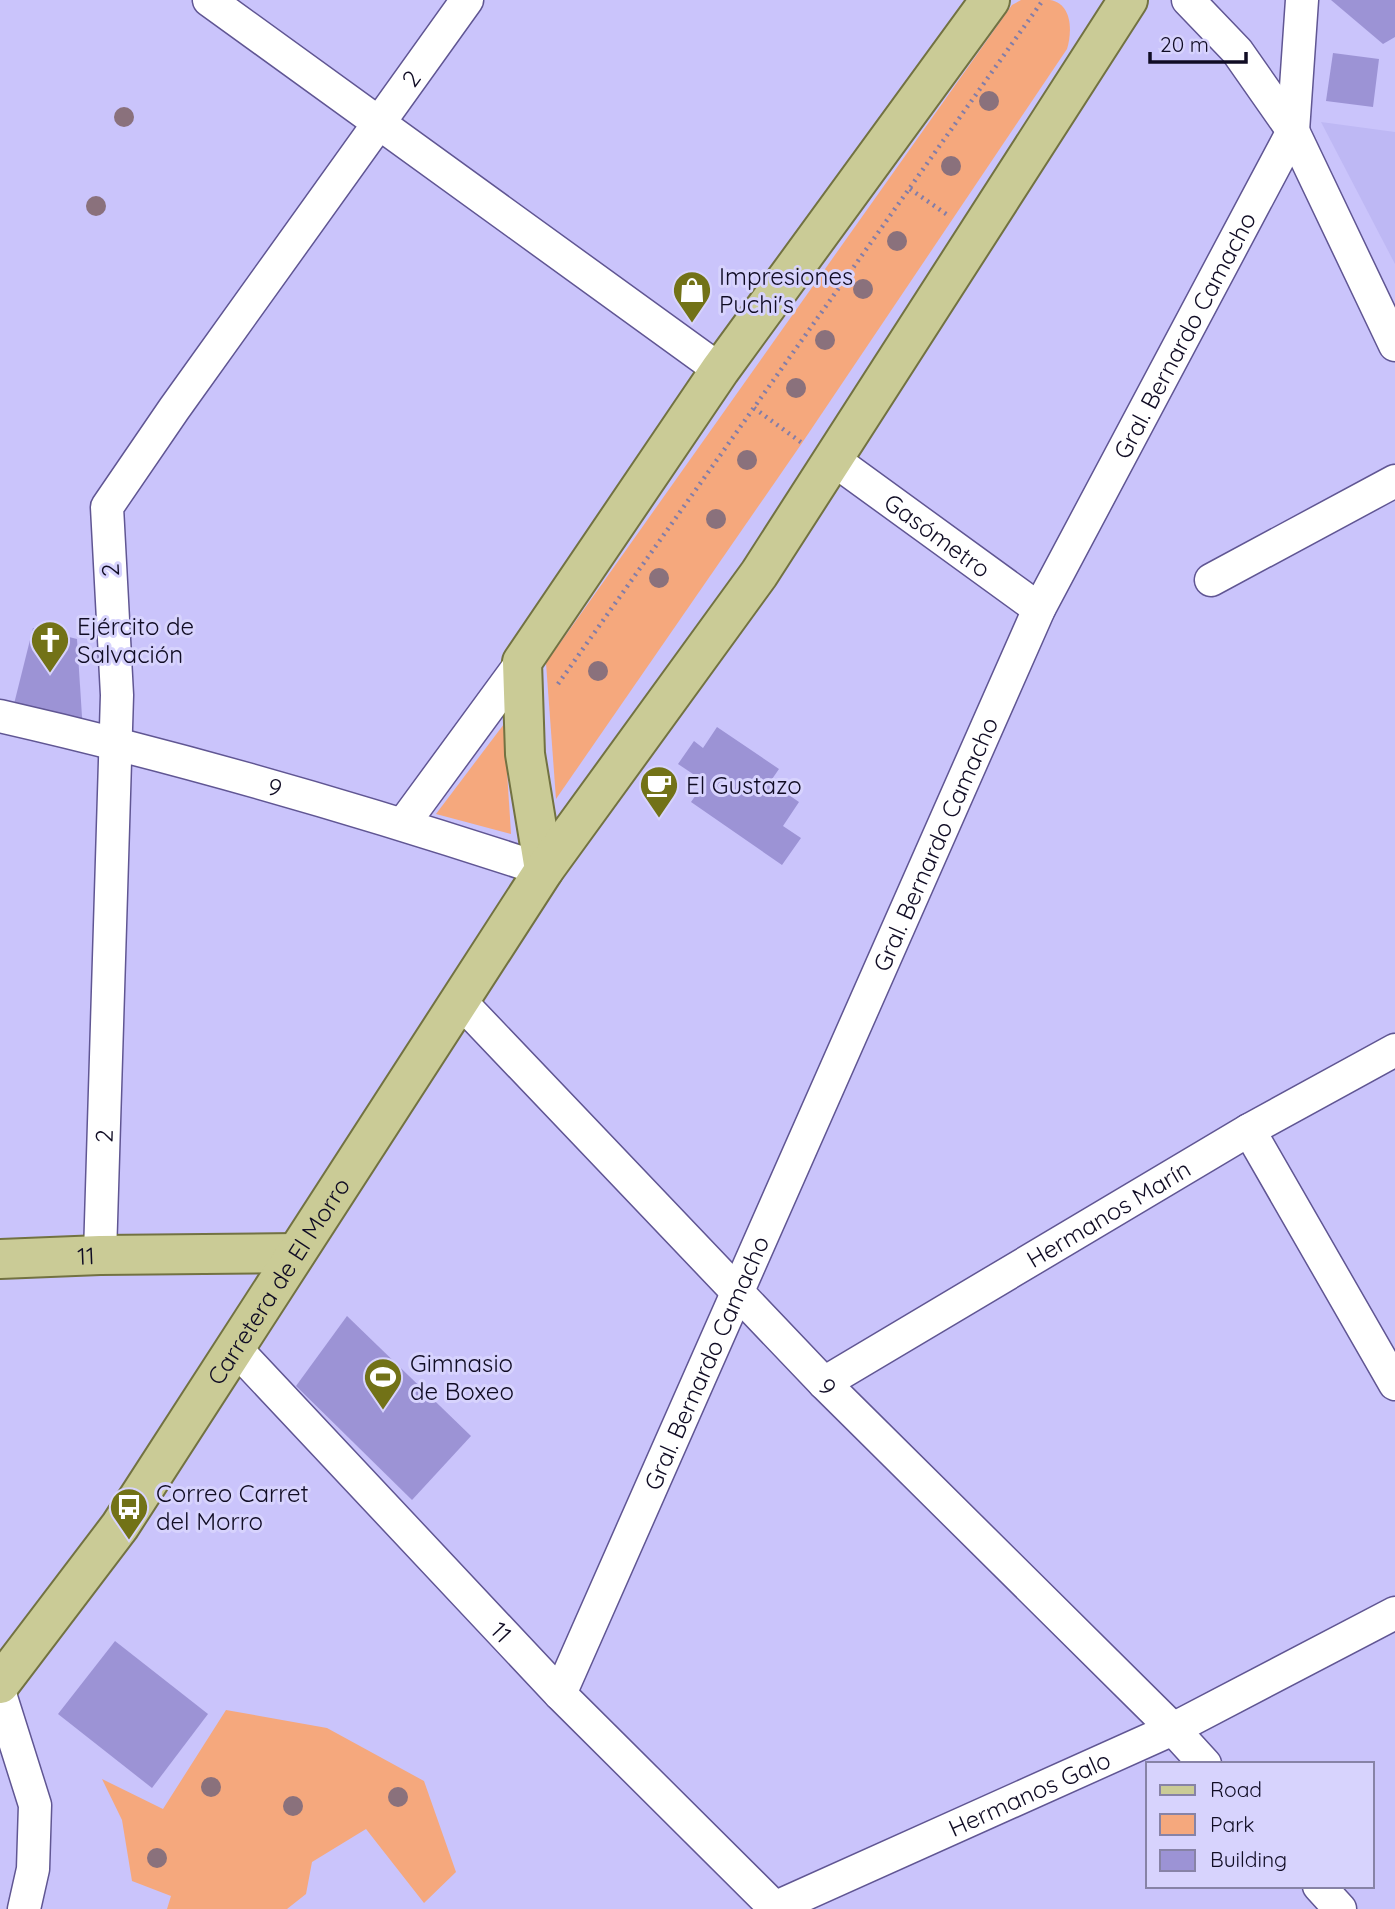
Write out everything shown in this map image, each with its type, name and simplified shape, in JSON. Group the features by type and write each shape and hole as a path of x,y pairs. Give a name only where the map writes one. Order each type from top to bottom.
{"main road":[{"path":"544,870 525,754 522,662 720,370 990,0"},
{"name":"Carretera de El Morro","path":"0,1684 120,1526 544,870 759,574 818,452 1128,0"},
{"name":"11","path":"0,1259 296,1253"}],"street":[{"path":"209,0 720,370"},
{"name":"2","path":"100,1255 117,695 107,507 181,398 467,0"},
{"path":"1188,0 1237,51 1293,131 1395,345"},
{"name":"Gral. Bernardo Camacho","path":"560,1694 1040,609 1293,131 1303,0"},
{"name":"Gasómetro","path":"818,452 1040,609"},
{"path":"1211,580 1395,481"},
{"path":"404,823 522,662"},
{"name":"9","path":"0,716 115,742 404,823 544,870"},
{"name":"9","path":"459,1000 824,1383 1203,1762"},
{"name":"Hermanos Marín","path":"824,1383 1249,1130 1395,1050"},
{"path":"1249,1130 1395,1384"},
{"name":"11","path":"236,1349 560,1694 775,1909"},
{"name":"Hermanos Galo","path":"775,1909 1173,1729 1395,1613"},
{"path":"0,1695 35,1805 33,1869 24,1909"},
{"path":"1321,1888 1340,1909"}],"path":[{"path":"555,689 1043,0"},
{"path":"910,189 953,219"},
{"path":"754,408 818,452"}],"shaded area":[{"path":"1321,122 1395,132 1395,264"}],"green space":[{"path":"1021,0 1050,0 1063,7 1070,28 1067,49 802,443 556,799 546,663 1012,5"},
{"path":"504,724 511,834 436,814"},
{"path":"226,1710 327,1728 424,1781 456,1872 424,1903 366,1829 312,1862 306,1894 287,1909 167,1909 171,1896 132,1881 122,1820 102,1779 163,1809"}],"building":[{"path":"1331,0 1395,0 1395,37 1383,44"},
{"path":"1333,53 1379,59 1373,107 1326,101"},
{"name":"Ejército de Salvación","path":"33,628 77,639 83,732 13,708"},
{"path":"717,727 779,769 770,782 799,802 783,826 801,838 782,865 691,802 705,782 678,764 694,741 703,748"},
{"name":"Gimnasio de Boxeo","path":"347,1316 471,1436 412,1500 296,1386"},
{"path":"115,1641 208,1714 152,1788 58,1714"}],"place":[{"name":"Impresiones Puchi's","path":"692,324"},
{"name":"Ejército de Salvación","path":"50,674"},
{"name":"El Gustazo","path":"659,819"},
{"name":"Gimnasio de Boxeo","path":"383,1411"},
{"name":"Correo Carret del Morro","path":"129,1541"}]}
